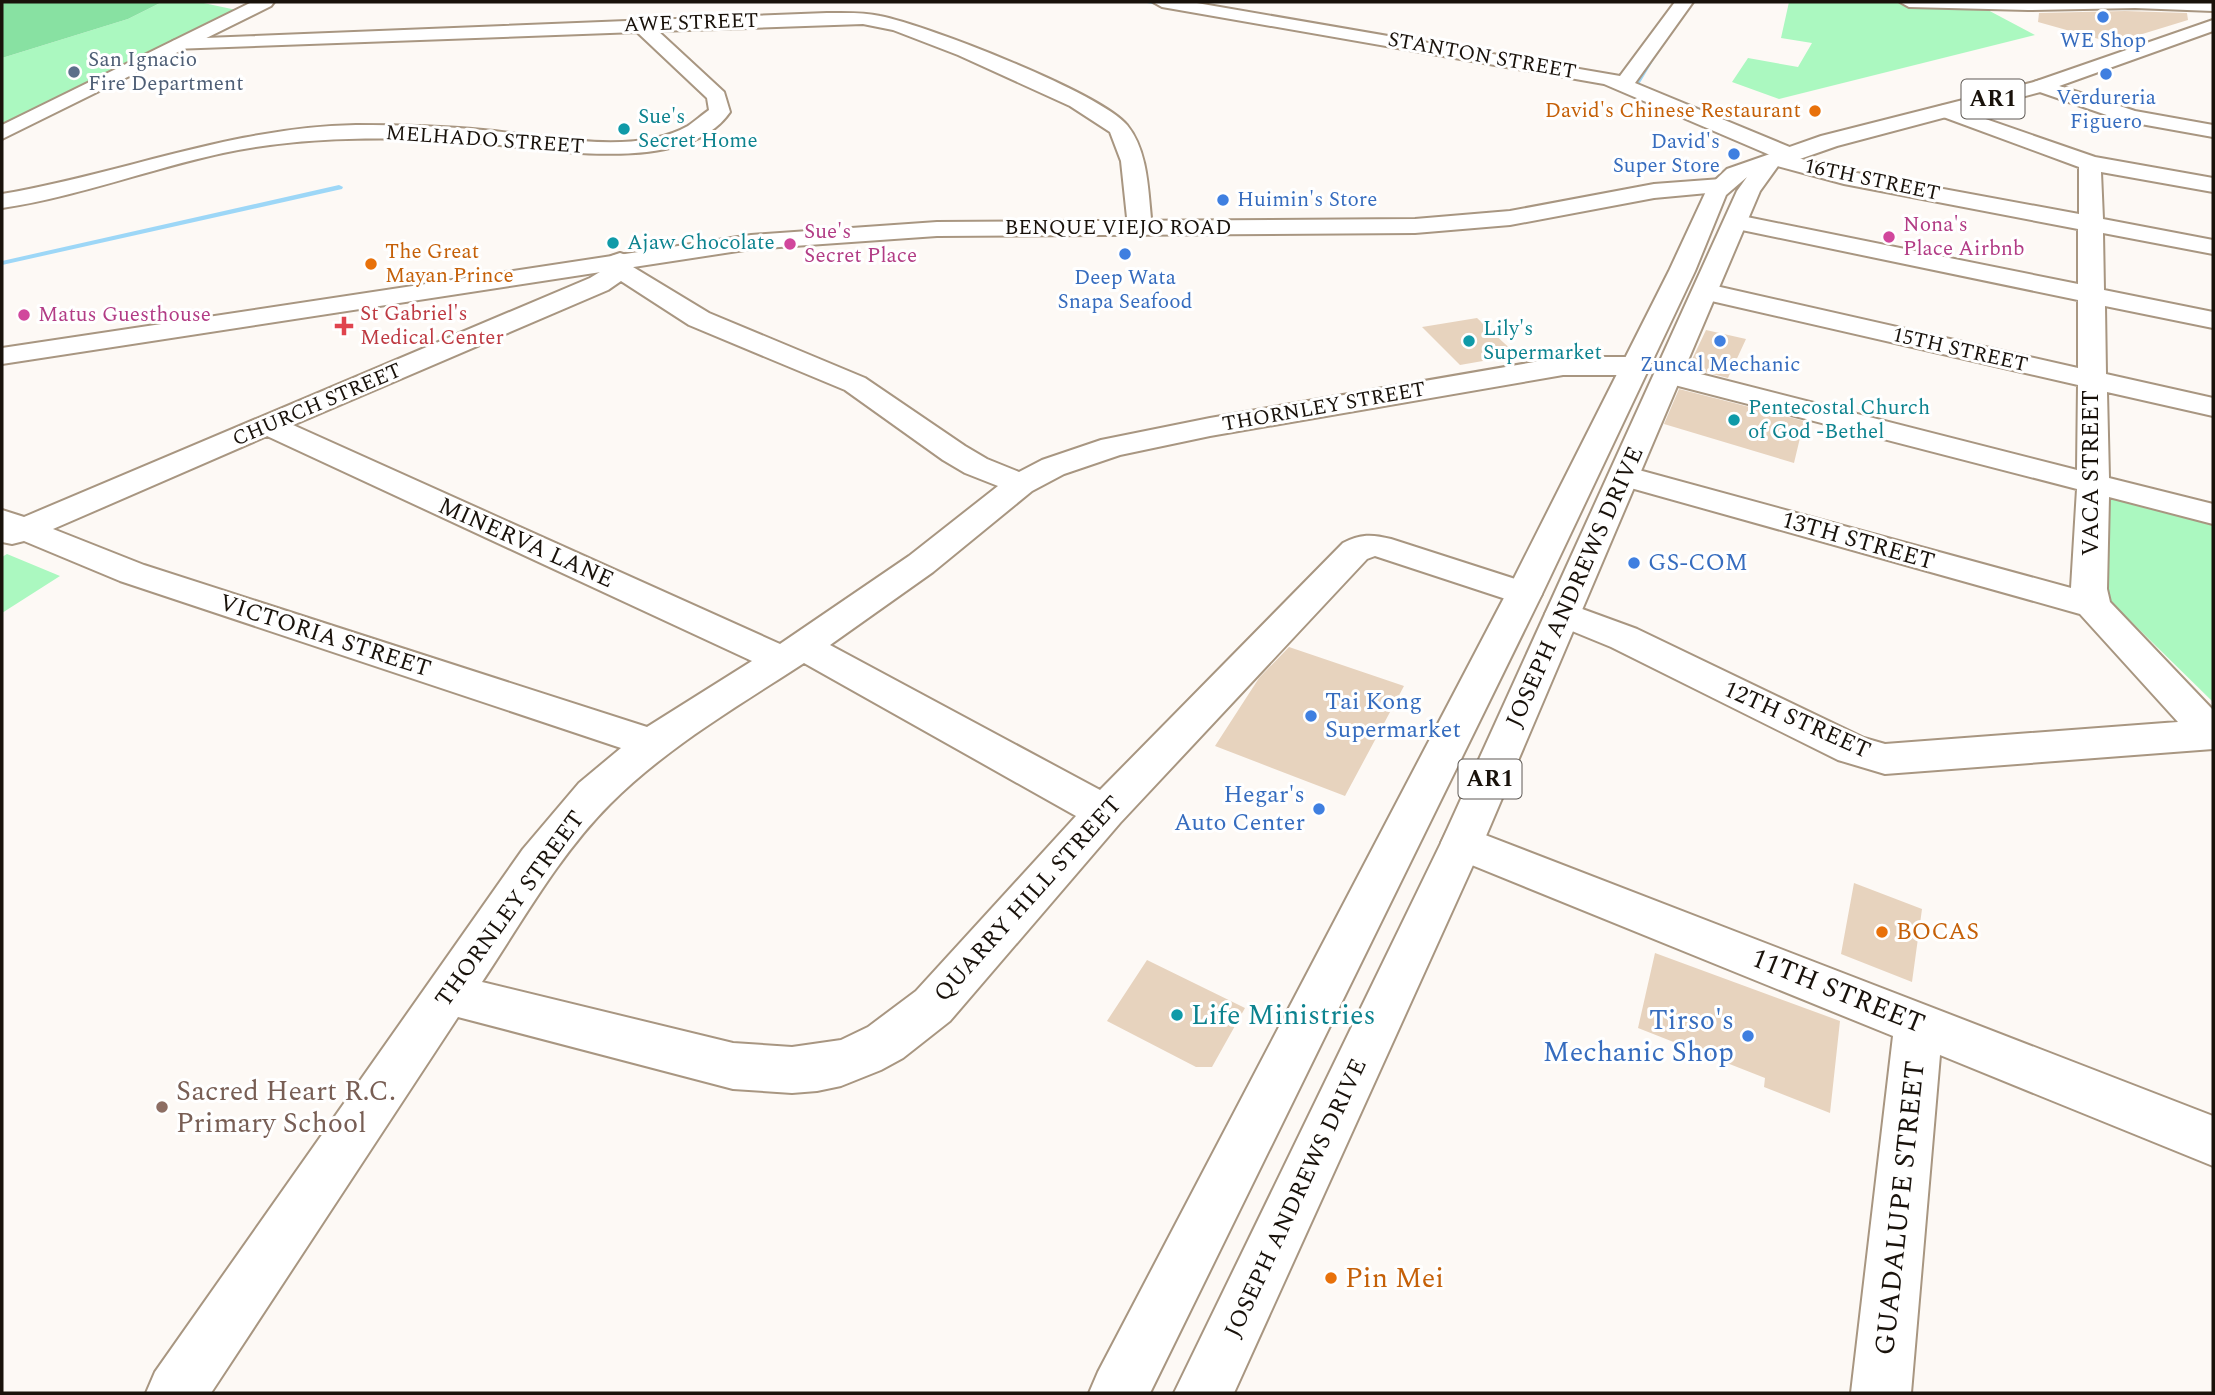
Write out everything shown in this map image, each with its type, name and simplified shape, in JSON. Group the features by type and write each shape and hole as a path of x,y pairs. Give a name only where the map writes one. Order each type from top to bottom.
{"main road":[{"path":"2,133 265,2"},
{"name":"STANTON STREET","path":"1162,2 1595,75 1624,84 1779,159"},
{"path":"1624,84 1684,2"},
{"path":"1909,2 2028,5 2158,2"},
{"path":"2137,3 2211,14"},
{"path":"880,21 912,7"},
{"path":"532,30 546,10"},
{"name":"AWE STREET","path":"180,45 641,25 810,10 880,21 921,32 1068,98 1109,121 1118,129 1129,151 1140,227"},
{"name":"AR1","path":"1779,159 2041,86 2211,14"},
{"name":"MELHADO STREET","path":"2,201 44,194 224,147 288,136 364,132 457,134 603,148 678,137 712,120 720,111 717,96 641,25"},
{"path":"2041,86 2131,117 2213,131"},
{"path":"1945,111 2090,163 2213,185"},
{"name":"JOSEPH ANDREWS DRIVE","path":"1205,1393 1462,843 1624,476 1682,271 1708,206 1729,204 1749,191 1779,159"},
{"name":"16TH STREET","path":"1779,159 1844,177 2213,247"},
{"name":"VACA STREET","path":"2090,163 2089,295 2093,484 2090,589 2093,606"},
{"name":"BENQUE VIEJO ROAD","path":"2,356 819,235 962,228 1296,228 1478,222 1543,213 1654,191 1729,204"},
{"path":"1729,204 2089,295 2213,320"},
{"name":"JOSEPH ANDREWS DRIVE","path":"1119,1393 1524,594 1652,371 1707,292 1729,204"},
{"path":"620,265 687,312 723,331 855,384 954,453 976,466 1021,484"},
{"name":"CHURCH STREET","path":"9,529 269,426 599,284 620,265"},
{"name":"15TH STREET","path":"1707,292 2213,407"},
{"name":"THORNLEY STREET","path":"176,1393 565,827 625,764 652,743 793,653 921,564 1021,484 1080,456 1210,426 1563,366 1604,364 1652,371 2213,514"},
{"name":"MINERVA LANE","path":"269,426 793,653 1105,811"},
{"name":"13TH STREET","path":"1624,476 2093,606"},
{"name":"VICTORIA STREET","path":"9,529 132,573 652,743"},
{"name":"QUARRY HILL STREET","path":"448,995 733,1066 780,1072 827,1067 872,1053 903,1032 933,1006 1105,811 1355,551 1366,545 1379,546 1524,594"},
{"path":"2093,606 2213,734"},
{"name":"12TH STREET","path":"1563,614 1624,638 1852,750 1885,759 2213,734"},
{"name":"11TH STREET","path":"1462,843 2213,1142"},
{"name":"GUADALUPE STREET","path":"1881,1393 1919,1023"}],"green space":[{"path":"2,2 162,2 128,19 2,58"},
{"path":"162,2 199,2 241,11 2,126 2,58 128,19"},
{"path":"1789,2 2138,2 2150,7 1984,8 2035,35 1779,99 1732,82 1748,58 1798,67 1812,43 1781,38"},
{"path":"2105,492 2213,519 2213,702 2102,593"},
{"path":"7,554 60,576 2,613 2,557"}],"building":[{"path":"2039,13 2187,13 2188,20 2113,43 2038,22"},
{"name":"Lily's Supermarket","path":"1477,318 1517,355 1460,365 1422,327"},
{"path":"1706,330 1746,339 1728,378 1688,368"},
{"name":"Pentecostal Church of God -Bethel","path":"1679,389 1804,421 1794,463 1664,424"},
{"name":"Tai Kong Supermarket","path":"1289,647 1404,686 1345,796 1215,746 1259,678"},
{"name":"BOCAS","path":"1854,883 1922,909 1912,982 1841,954"},
{"name":"Tirso's Mechanic Shop","path":"1655,953 1840,1021 1830,1113 1764,1087 1765,1078 1638,1028"},
{"name":"Life Ministries","path":"1147,960 1245,1008 1212,1067 1196,1067 1107,1021"}],"waterway":[{"path":"1145,2 1172,6"},
{"path":"1636,85 1653,56"},
{"path":"2,263 339,187"}],"place":[{"name":"WE Shop","path":"2103,17"},
{"name":"San Ignacio Fire Department","path":"74,72"},
{"name":"Verdureria Figuero","path":"2106,74"},
{"name":"David's Chinese Restaurant","path":"1815,111"},
{"name":"Sue's Secret Home","path":"624,129"},
{"name":"David's Super Store","path":"1734,154"},
{"name":"Huimin's Store","path":"1223,200"},
{"name":"Nona's Place Airbnb","path":"1889,237"},
{"name":"Ajaw Chocolate","path":"613,243"},
{"name":"Sue's Secret Place","path":"790,244"},
{"name":"Deep Wata Snapa Seafood","path":"1125,254"},
{"name":"The Great Mayan Prince","path":"371,264"},
{"name":"Matus Guesthouse","path":"24,315"},
{"name":"St Gabriel's Medical Center","path":"344,326"},
{"name":"Lily's Supermarket","path":"1469,341"},
{"name":"Zuncal Mechanic","path":"1720,341"},
{"name":"Pentecostal Church of God -Bethel","path":"1734,420"},
{"name":"GS-COM","path":"1634,563"},
{"name":"Tai Kong Supermarket","path":"1311,716"},
{"name":"Hegar's Auto Center","path":"1319,809"},
{"name":"BOCAS","path":"1882,932"},
{"name":"Life Ministries","path":"1177,1015"},
{"name":"Tirso's Mechanic Shop","path":"1748,1036"},
{"name":"Sacred Heart R.C. Primary School","path":"162,1107"},
{"name":"Pin Mei","path":"1331,1278"}]}
